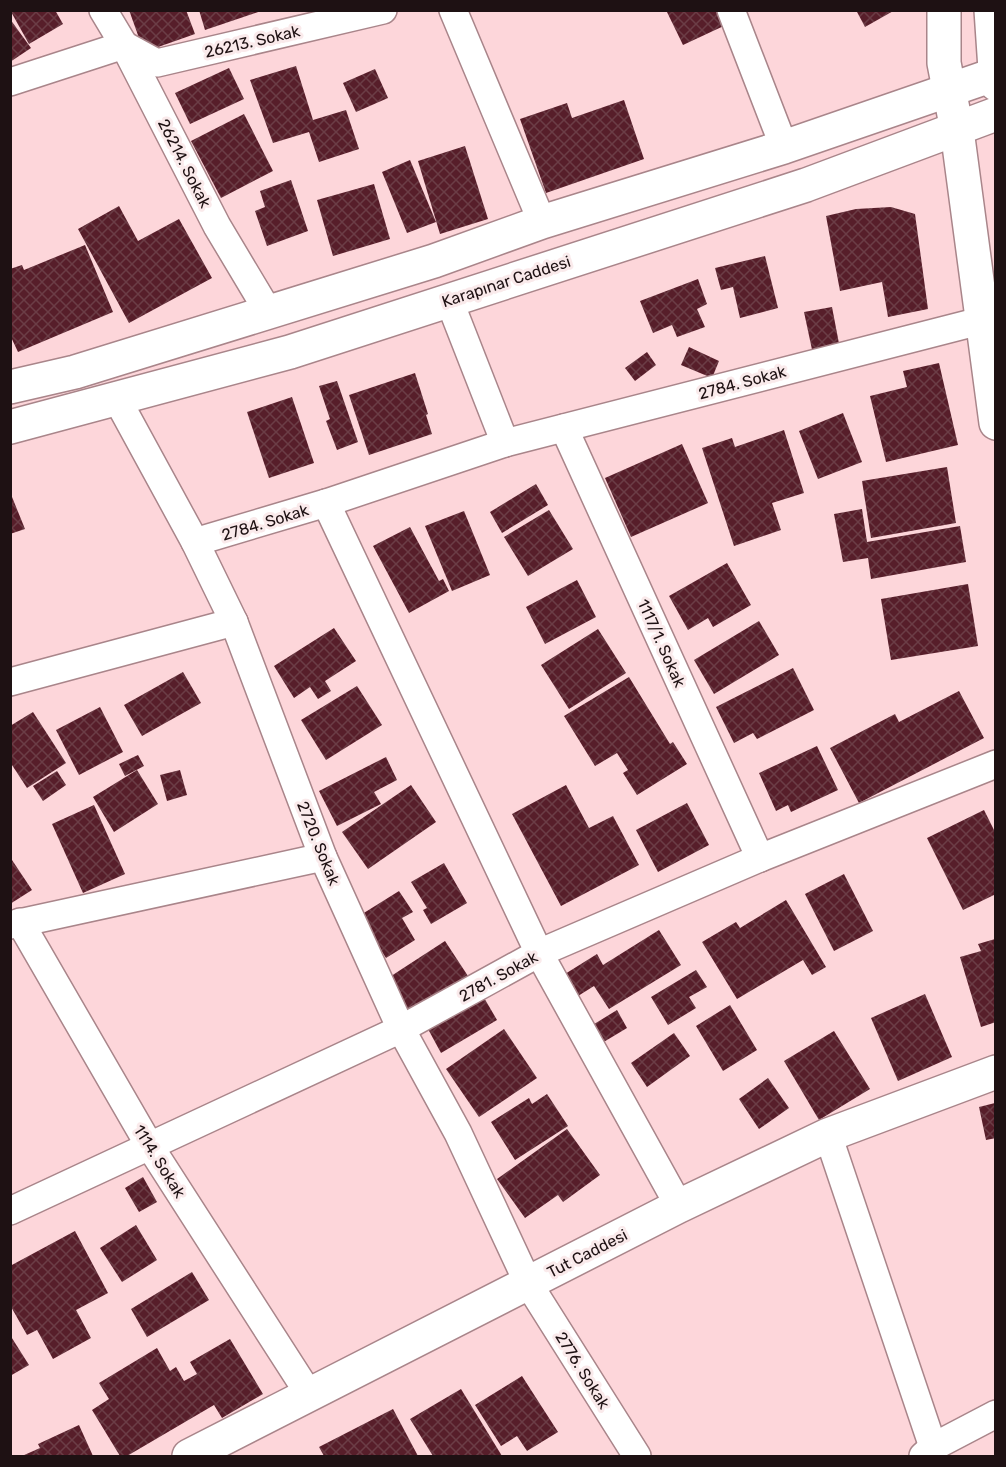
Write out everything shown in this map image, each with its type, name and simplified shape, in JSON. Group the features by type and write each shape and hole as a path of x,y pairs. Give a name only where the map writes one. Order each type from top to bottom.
{"main road":[{"path":"944,10 945,63 957,130 980,321 996,423"},
{"path":"10,387 75,372 269,313 434,261 542,222 784,147 950,88 995,78 991,10"},
{"name":"Karapınar Caddesi","path":"10,427 290,352 806,185 996,114"},
{"name":"Tut Caddesi","path":"205,1453 309,1394 679,1206 828,1135 996,1072"}],"street":[{"name":"26214. Sokak","path":"103,10 124,45 217,226 269,313"},
{"name":"26213. Sokak","path":"124,45 157,63 383,10"},
{"path":"453,10 542,222"},
{"path":"731,10 784,147"},
{"path":"10,82 124,45"},
{"path":"449,300 505,443"},
{"name":"2784. Sokak","path":"195,542 326,503 505,443 980,321"},
{"name":"2720. Sokak","path":"117,399 195,542 234,622 323,857 401,1029 458,1133 528,1283"},
{"name":"1117/1. Sokak","path":"564,428 760,858"},
{"path":"326,503 539,953 679,1206"},
{"path":"10,682 234,622"},
{"name":"2781. Sokak","path":"10,1211 401,1029 539,953 760,858 996,764"},
{"path":"15,924 323,857"},
{"name":"1114. Sokak","path":"15,924 149,1145 309,1394"},
{"path":"828,1135 928,1452 996,1414"},
{"name":"2776. Sokak","path":"528,1283 638,1456"}],"building":[{"path":"10,10 55,10 63,24 29,44"},
{"path":"129,10 186,10 195,34 144,52"},
{"path":"199,10 261,10 261,11 205,30"},
{"path":"666,10 721,10 728,24 683,45"},
{"path":"856,10 895,10 865,27"},
{"path":"10,19 31,48 10,62"},
{"path":"296,66 313,120 346,110 359,149 319,162 309,132 273,143 250,80"},
{"path":"229,68 244,99 190,124 175,93"},
{"path":"375,69 388,98 356,112 343,83"},
{"path":"624,100 644,159 546,193 520,119 567,103 572,118"},
{"path":"244,114 273,171 221,198 191,141"},
{"path":"465,146 488,219 440,234 418,161"},
{"path":"410,160 436,222 407,233 382,172"},
{"path":"291,180 308,231 267,246 255,211 265,207 260,191"},
{"path":"374,184 390,239 333,256 317,200"},
{"path":"119,206 138,241 179,219 212,278 129,323 78,229"},
{"path":"891,207 915,214 928,309 888,317 882,282 840,291 826,216 856,209"},
{"path":"85,245 113,312 18,352 10,335 10,269 22,265 24,270"},
{"path":"765,256 778,308 740,318 733,287 721,290 715,268"},
{"path":"698,279 707,304 697,309 705,327 677,337 672,325 653,333 640,301"},
{"path":"832,307 841,354 814,359 804,312"},
{"path":"689,347 719,361 712,378 681,365"},
{"path":"647,352 656,365 635,381 625,368"},
{"path":"939,363 958,445 886,462 870,396 907,387 903,371"},
{"path":"415,373 432,434 369,455 349,395"},
{"path":"337,381 358,442 337,450 326,421 330,419 319,386"},
{"path":"292,397 314,463 269,478 247,412"},
{"path":"843,413 862,462 818,479 799,431"},
{"path":"784,430 804,493 772,503 781,530 734,546 702,448 732,438 735,447"},
{"path":"682,444 708,503 631,537 605,478"},
{"path":"947,467 956,523 871,538 862,481"},
{"path":"536,484 548,505 502,533 490,512"},
{"path":"10,492 25,529 10,534"},
{"path":"862,509 867,542 960,526 966,562 871,579 868,558 843,562 834,514"},
{"path":"549,510 573,549 528,576 504,537"},
{"path":"464,511 490,575 452,591 425,526"},
{"path":"410,527 439,581 443,579 449,591 409,613 373,546"},
{"path":"727,563 751,605 713,627 708,618 688,630 669,596"},
{"path":"577,580 596,617 545,644 526,607"},
{"path":"968,584 978,646 891,660 881,599"},
{"path":"759,621 779,655 714,694 694,660"},
{"path":"334,628 356,661 325,681 331,691 318,699 310,687 294,698 274,666"},
{"path":"598,629 626,673 569,709 541,665"},
{"path":"793,668 814,710 757,739 753,733 734,743 716,707"},
{"path":"183,672 201,703 142,736 124,705"},
{"path":"629,677 670,744 673,742 687,764 637,795 623,773 628,770 617,753 595,766 564,716"},
{"path":"357,686 382,725 326,760 301,720"},
{"path":"959,691 984,738 859,803 830,748 895,714 899,722"},
{"path":"100,707 123,752 79,775 56,730"},
{"path":"33,712 66,763 27,788 10,762 10,726"},
{"path":"817,746 838,790 791,812 788,805 776,811 759,773"},
{"path":"138,755 144,766 125,776 119,764"},
{"path":"386,757 397,780 374,792 381,804 337,826 319,791"},
{"path":"137,770 158,804 114,832 93,797"},
{"path":"180,770 187,795 167,801 160,775"},
{"path":"57,771 66,785 43,801 33,786"},
{"path":"411,785 436,822 368,869 342,832"},
{"path":"566,785 589,828 613,816 639,865 561,906 512,814"},
{"path":"687,803 709,845 658,872 636,830"},
{"path":"94,805 125,874 83,893 52,824"},
{"path":"984,810 996,834 996,894 963,910 927,838"},
{"path":"10,857 32,890 10,904"},
{"path":"444,863 467,903 431,924 423,910 427,908 411,882"},
{"path":"844,874 873,931 834,951 805,894"},
{"path":"399,891 413,912 402,918 415,940 386,958 359,916"},
{"path":"786,900 826,967 812,975 803,960 737,999 702,942 736,922 740,928"},
{"path":"659,930 681,965 609,1009 594,986 578,996 565,974 597,954 603,965"},
{"path":"995,939 996,1022 981,1027 960,957 981,951 978,944"},
{"path":"445,941 468,976 407,1014 385,980"},
{"path":"696,970 707,987 689,997 696,1008 668,1025 651,997"},
{"path":"925,994 952,1057 898,1081 871,1018"},
{"path":"483,996 497,1020 441,1053 428,1029"},
{"path":"730,1005 757,1050 723,1071 696,1026"},
{"path":"617,1010 627,1028 602,1043 591,1026"},
{"path":"504,1029 537,1078 479,1117 446,1069"},
{"path":"834,1031 870,1089 819,1120 784,1061"},
{"path":"674,1033 690,1056 647,1087 631,1063"},
{"path":"768,1078 789,1108 759,1129 739,1099"},
{"path":"547,1094 568,1126 515,1160 491,1122 529,1098 532,1104"},
{"path":"995,1103 996,1138 986,1140 979,1107"},
{"path":"567,1129 600,1175 563,1202 558,1195 525,1218 497,1179"},
{"path":"143,1177 157,1202 139,1212 125,1188"},
{"path":"136,1225 157,1260 122,1282 100,1248"},
{"path":"75,1231 108,1293 76,1310 91,1338 53,1359 37,1330 27,1335 10,1305 10,1266"},
{"path":"192,1272 209,1300 147,1337 131,1309"},
{"path":"10,1335 29,1365 10,1376"},
{"path":"230,1339 263,1394 222,1418 214,1405 127,1456 120,1456 92,1410 109,1399 99,1383 157,1348 170,1371 176,1367 184,1381 197,1374 190,1362"},
{"path":"522,1376 558,1432 527,1451 517,1436 501,1446 475,1405"},
{"path":"461,1389 502,1456 433,1456 410,1419"},
{"path":"393,1409 418,1456 324,1456 319,1447"},
{"path":"79,1425 93,1456 22,1456 40,1448 38,1444"}]}
